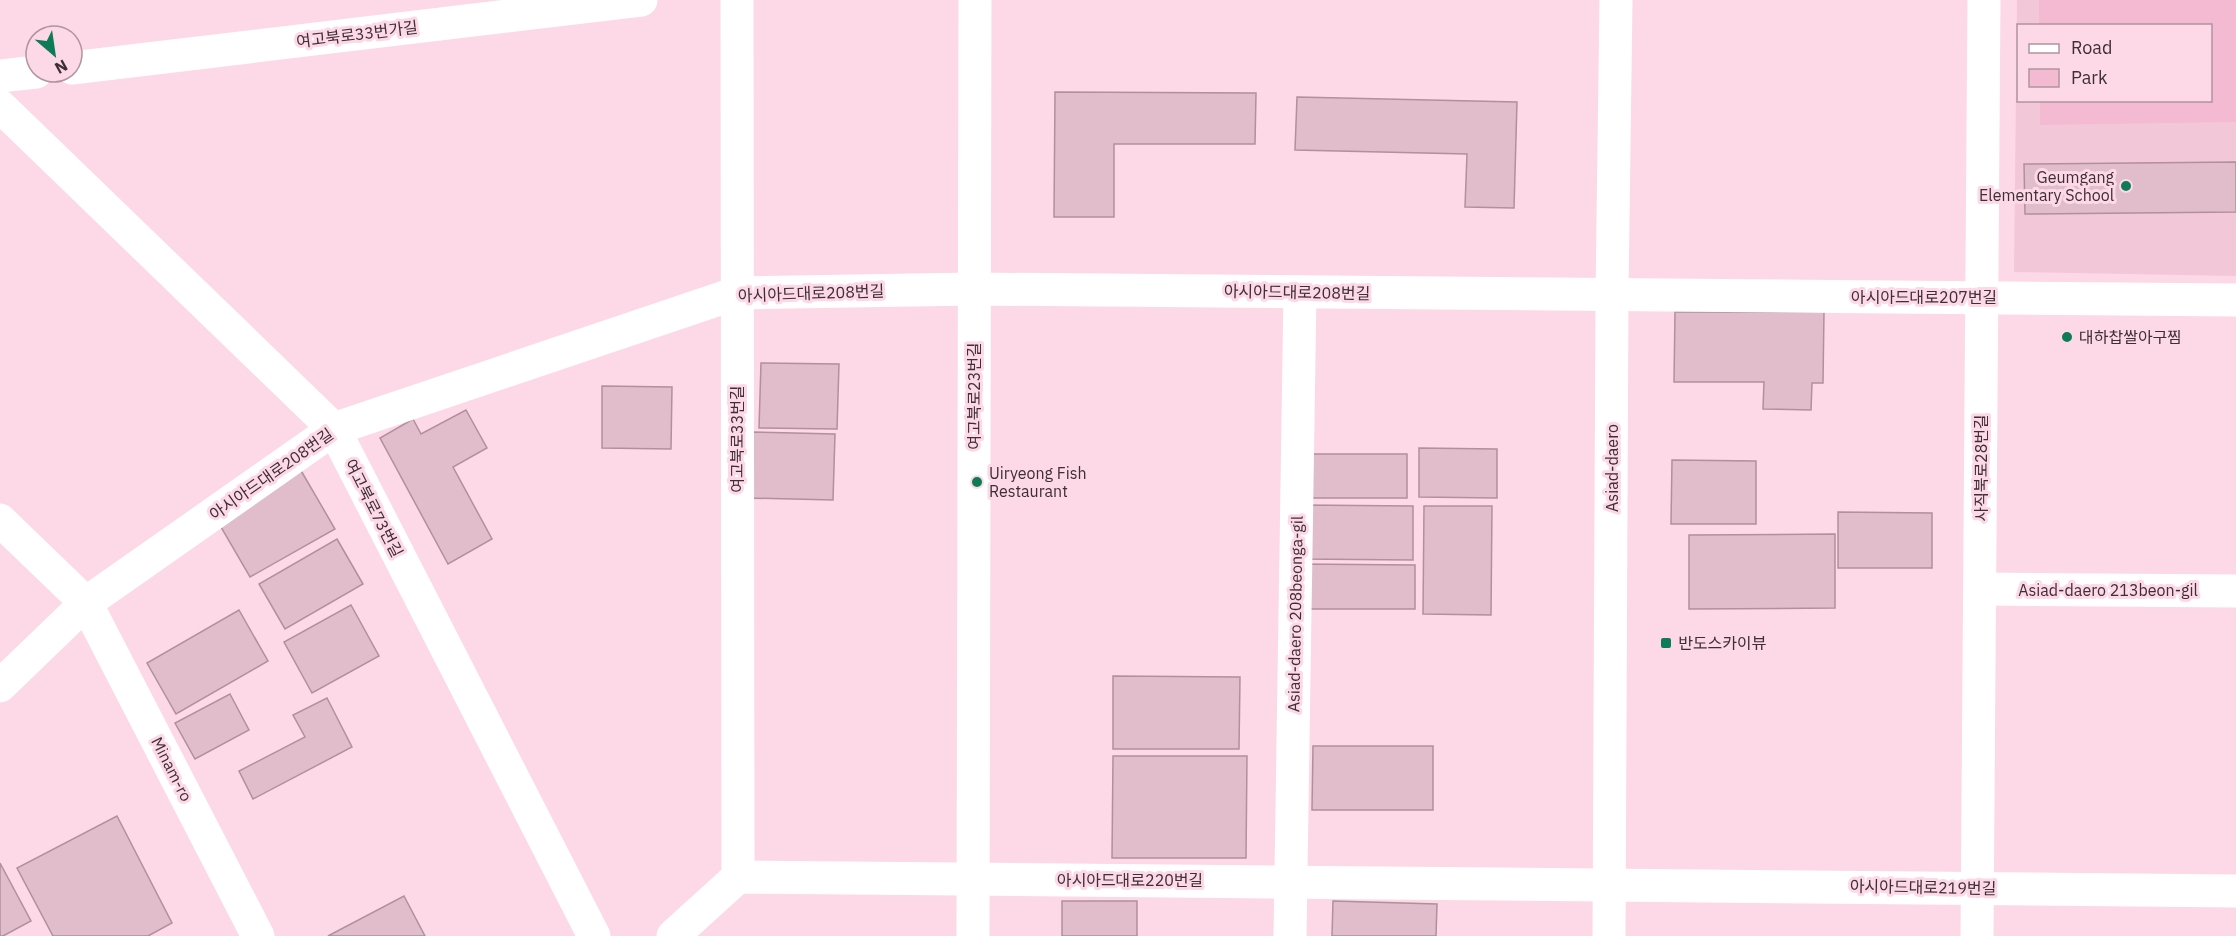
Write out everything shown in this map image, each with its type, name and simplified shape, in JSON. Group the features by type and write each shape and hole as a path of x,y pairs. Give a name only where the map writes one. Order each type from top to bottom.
{"street":[{"name":"여고북로33번가길","path":"84,67 641,0"},
{"name":"여고북로33번길","path":"737,0 738,877"},
{"name":"여고북로23번길","path":"973,936 975,0"},
{"name":"Asiad-daero","path":"1609,936 1616,0"},
{"name":"사직북로28번길","path":"1977,936 1984,0"},
{"path":"0,76 24,73"},
{"name":"여고북로73번길","path":"0,106 334,429 594,936"},
{"name":"아시아드대로208번길","path":"86,603 334,429 737,293 974,289 1612,295"},
{"name":"Asiad-daero 208beonga-gil","path":"1290,936 1300,292"},
{"name":"아시아드대로207번길","path":"1612,295 2236,300"},
{"name":"Minam-ro","path":"0,520 86,603 258,936"},
{"name":"Asiad-daero 213beon-gil","path":"1980,589 2236,591"},
{"path":"0,686 86,603"},
{"path":"673,936 738,877"},
{"name":"아시아드대로220번길","path":"738,877 1610,884"},
{"name":"아시아드대로219번길","path":"1610,884 2236,891"}],"shaded area":[{"name":"Geumgang Elementary School","path":"2017,0 2236,0 2236,276 2014,272"}],"green space":[{"path":"2039,0 2236,0 2236,122 2040,125 2040,102 2212,102 2212,24 2039,24"}],"building":[{"path":"1055,92 1256,93 1255,144 1114,144 1114,217 1054,217"},
{"path":"1297,97 1517,102 1514,208 1465,207 1467,154 1295,150"},
{"path":"2236,162 2236,212 2025,214 2024,164"},
{"path":"1675,312 1824,312 1823,383 1812,383 1811,410 1763,409 1764,382 1674,382"},
{"path":"761,363 839,364 837,429 759,428"},
{"path":"602,386 672,387 671,449 602,448"},
{"path":"466,410 487,448 453,467 492,539 448,564 380,438 413,419 421,434"},
{"path":"749,432 835,434 833,500 747,498"},
{"path":"1419,448 1497,449 1497,498 1419,497"},
{"path":"1290,454 1407,454 1407,498 1290,498"},
{"path":"1672,460 1756,461 1756,524 1671,524"},
{"path":"296,462 335,529 250,577 218,522"},
{"path":"1301,505 1413,506 1413,560 1300,559"},
{"path":"1424,506 1492,506 1491,615 1423,614"},
{"path":"1838,512 1932,513 1932,568 1838,568"},
{"path":"1835,534 1835,608 1689,609 1689,535"},
{"path":"337,539 363,584 285,629 259,584"},
{"path":"1298,564 1415,565 1415,609 1298,609"},
{"path":"351,605 379,656 312,693 284,642"},
{"path":"239,610 268,661 176,714 147,663"},
{"path":"1113,676 1240,677 1239,749 1113,749"},
{"path":"230,694 249,730 195,759 175,723"},
{"path":"327,698 352,747 253,799 239,771 305,737 293,715"},
{"path":"1313,746 1433,746 1433,810 1312,810"},
{"path":"1113,756 1247,756 1246,858 1112,858"},
{"path":"117,816 172,923 148,936 53,936 17,868"},
{"path":"0,863 31,921 3,936 0,936"},
{"path":"404,896 425,936 328,936"},
{"path":"1062,901 1137,901 1137,936 1062,936"},
{"path":"1333,901 1437,904 1436,936 1332,936"}],"place":[{"name":"Geumgang Elementary School","path":"2126,186"},
{"name":"대하찹쌀아구찜","path":"2067,337"},
{"name":"Uiryeong Fish Restaurant","path":"977,482"},
{"name":"반도스카이뷰","path":"1666,643"}]}
